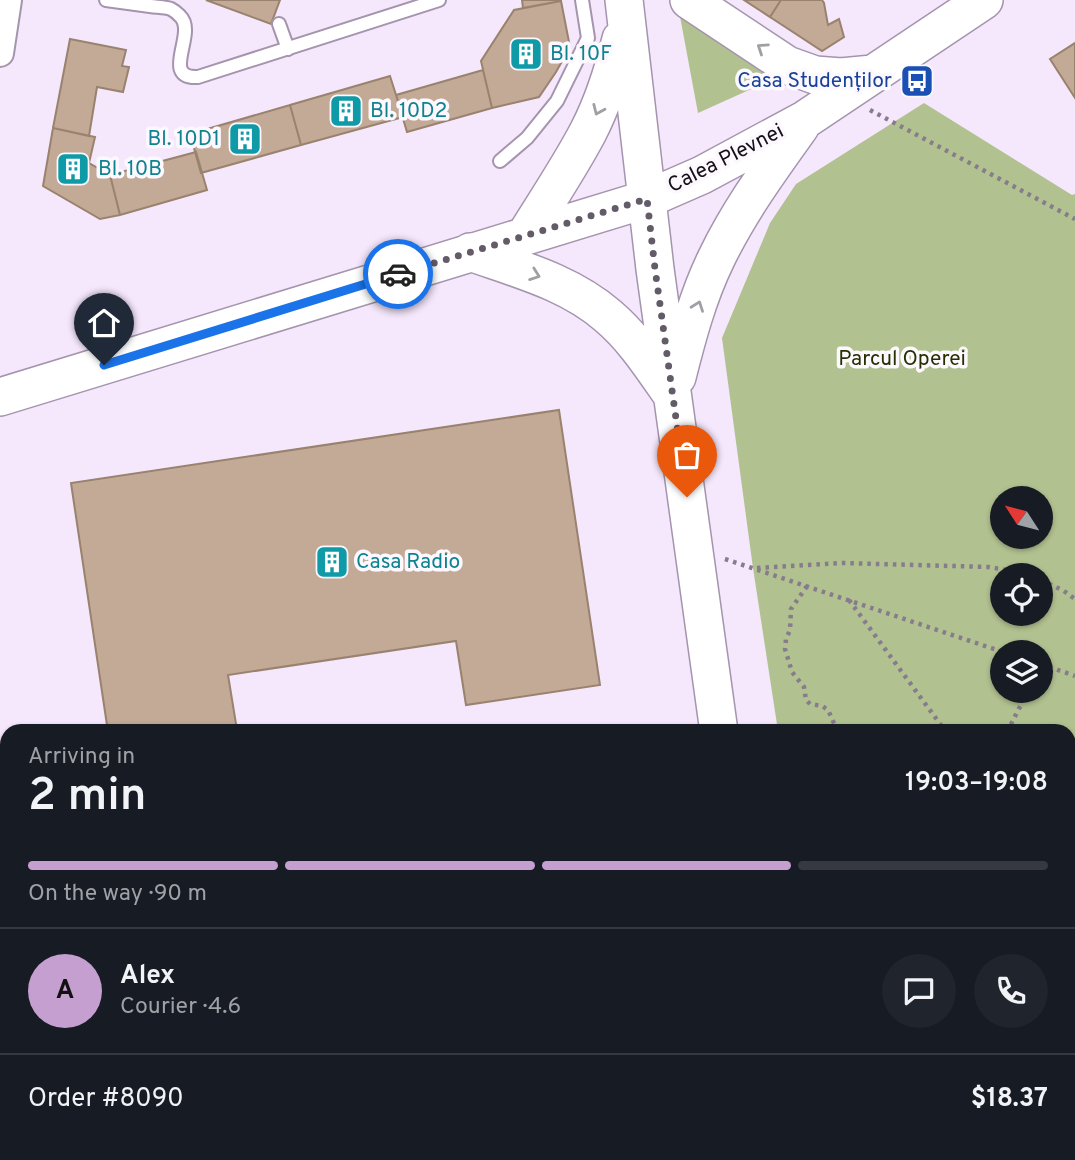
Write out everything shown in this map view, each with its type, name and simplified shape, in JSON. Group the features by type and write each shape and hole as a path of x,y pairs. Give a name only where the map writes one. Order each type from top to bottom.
{"main road":[{"path":"690,0 787,65 815,75 841,77 873,74"},
{"name":"Calea Plevnei","path":"0,397 647,199 702,175 806,119 984,0"},
{"path":"625,11 672,395 718,724"},
{"path":"525,236 587,133 613,71 625,11"},
{"path":"672,395 692,322 715,260 753,193 806,119"},
{"path":"470,252 542,277 583,297 621,328 672,395"}],"street":[{"path":"0,53 8,0"}],"lane":[{"path":"106,0 162,4 184,21 186,30 179,66 182,73 188,77 198,77 439,0"},
{"path":"500,161 527,138 557,101 588,38 582,0"},
{"path":"279,24 288,49"}],"path":[{"path":"841,95 1075,219"},
{"path":"694,549 990,648"},
{"path":"753,568 843,563 990,567"},
{"path":"807,586 792,609 785,649 792,671 804,687 806,700 828,710 834,724"},
{"path":"1053,586 1075,599"},
{"path":"849,600 940,724"},
{"path":"1053,669 1075,676"},
{"path":"1011,724 1022,703"}],"green space":[{"path":"679,11 780,76 698,113"},
{"name":"Parcul Operei","path":"924,103 1072,195 1075,194 1075,724 777,724 722,338 770,223 796,184"}],"building":[{"path":"206,0 280,0 271,24"},
{"path":"522,0 561,0 561,1 523,8"},
{"path":"744,0 781,0 770,17"},
{"path":"781,0 822,0 828,25 839,19 844,37 822,51 770,17"},
{"name":"Bl. 10F","path":"561,1 570,47 556,72 539,97 492,108 481,61 514,10"},
{"path":"70,39 126,50 122,66 129,67 123,92 97,87 89,136 53,128"},
{"path":"1075,43 1075,98 1050,59"},
{"path":"483,70 492,108 407,132 396,95"},
{"name":"Bl. 10D2","path":"390,76 403,117 301,145 290,105"},
{"name":"Bl. 10D1","path":"290,105 301,145 201,173 190,134"},
{"name":"Bl. 10B","path":"53,128 95,137 89,163 110,175 120,215 100,219 43,186"},
{"path":"196,152 207,190 120,215 110,175"},
{"name":"Casa Radio","path":"559,410 600,685 466,705 456,641 228,675 236,724 107,724 71,483"}],"way so far":[{"path":"398,274 647,199 687,497"}],"place":[{"name":"Bl. 10F","path":"526,54"},
{"name":"Casa Studenților","path":"917,81"},
{"name":"Bl. 10D2","path":"346,111"},
{"name":"Bl. 10D1","path":"245,139"},
{"name":"Bl. 10B","path":"73,169"},
{"name":"Casa Radio","path":"332,562"}],"route":[{"path":"104,365 398,274"}]}
